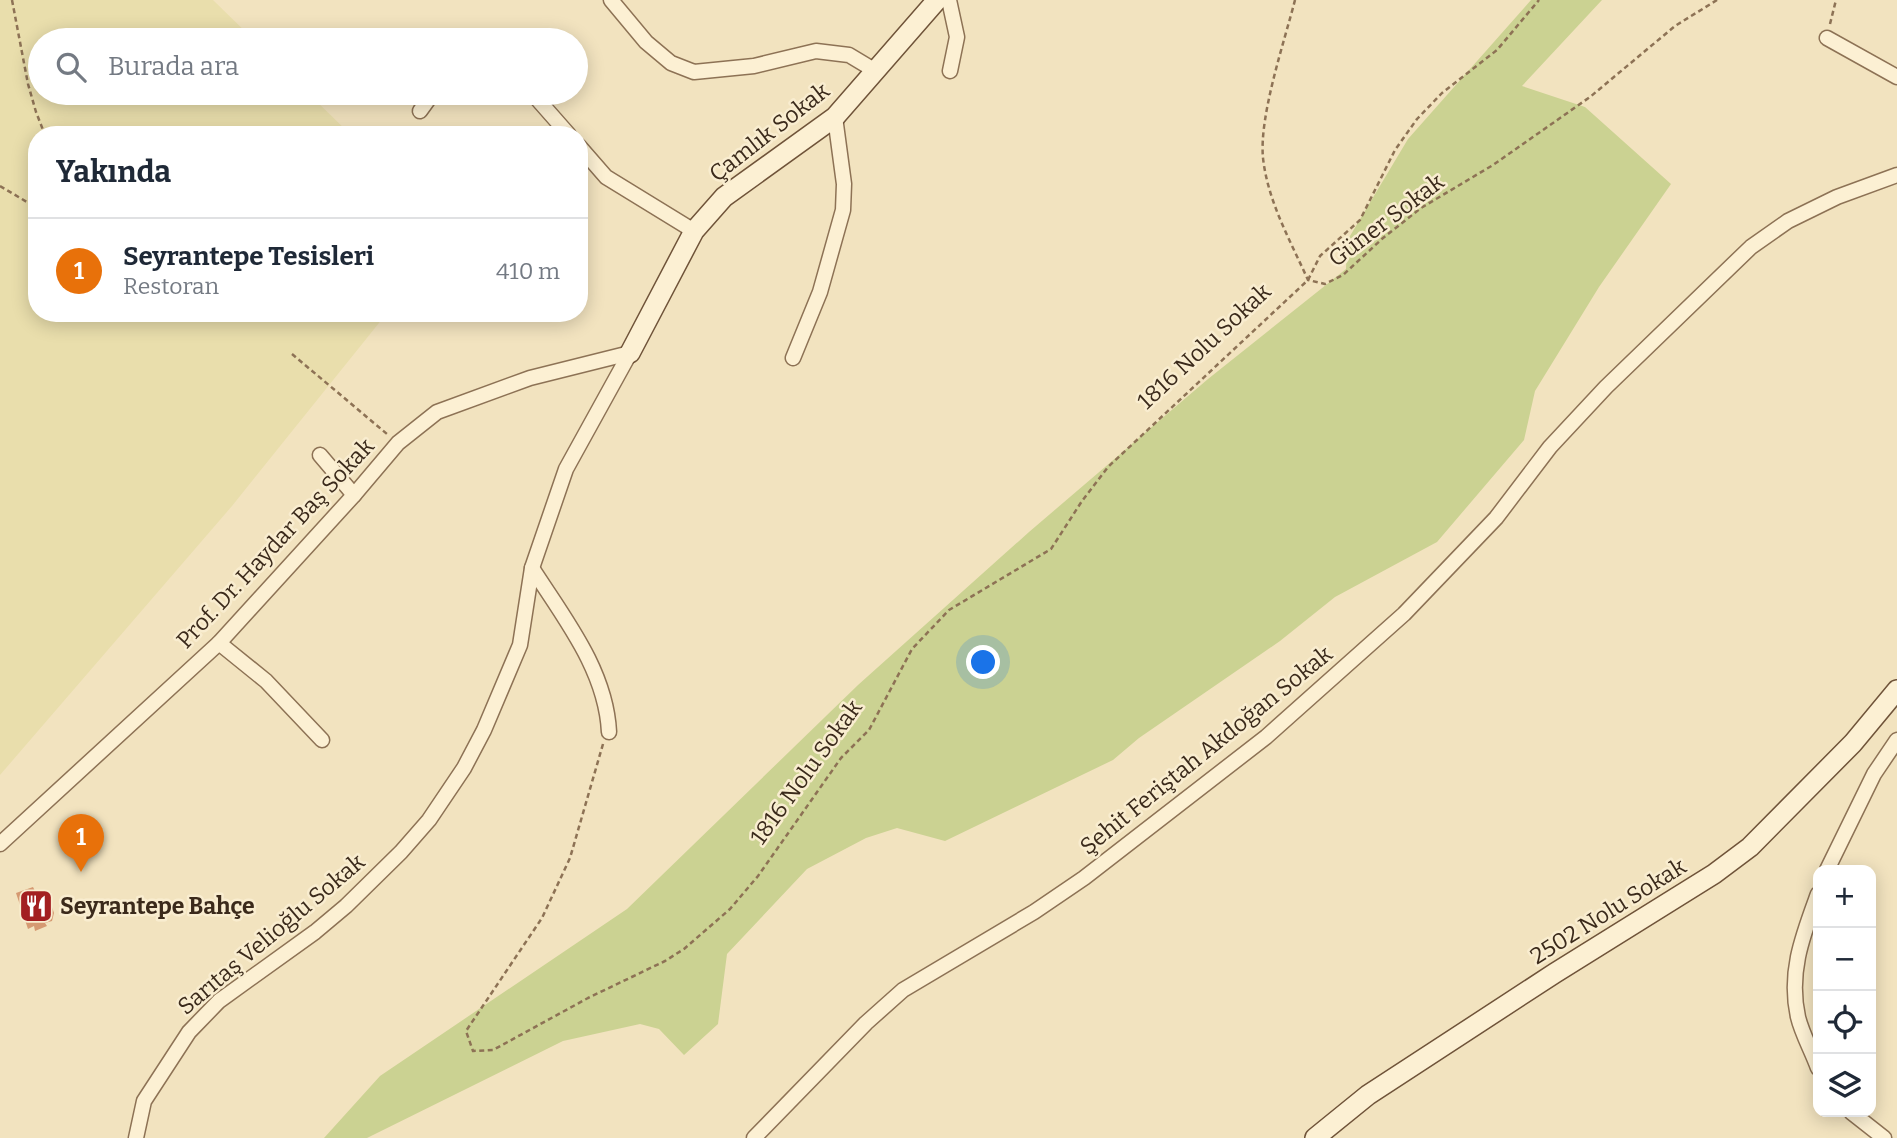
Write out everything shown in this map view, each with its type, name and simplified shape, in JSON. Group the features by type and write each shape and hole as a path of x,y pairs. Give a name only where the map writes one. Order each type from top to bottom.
{"street":[{"path":"611,0 646,42 671,63 694,72 754,66 816,51 849,55 874,70"},
{"name":"Çamlık Sokak","path":"630,353 694,231 724,197 835,117 937,0"},
{"path":"948,0 957,37 950,71"},
{"path":"1827,38 1897,77"},
{"path":"420,111 424,105"},
{"path":"543,105 561,126"},
{"path":"793,358 820,292 843,210 844,184 835,117"},
{"path":"588,156 606,177 694,231"},
{"name":"Şehit Feriştah Akdoğan Sokak","path":"754,1138 866,1023 904,990 1034,912 1084,878 1266,737 1385,631 1496,517 1550,447 1606,387 1751,247 1788,221 1837,197 1897,175"},
{"name":"Prof. Dr. Haydar Baş Sokak","path":"0,844 219,643 398,443 437,412 530,378 630,353"},
{"name":"Sarıtaş Velioğlu Sokak","path":"136,1138 144,1101 189,1032 219,1001 315,932 346,906 429,820 469,759 520,645 532,568 566,469 630,353"},
{"path":"320,455 354,495"},
{"path":"532,568 588,660 608,712 608,732"},
{"path":"219,643 265,681 322,740"},
{"name":"2502 Nolu Sokak","path":"1315,1138 1368,1095 1555,973 1714,874 1750,847 1853,743 1897,690"},
{"path":"1829,865 1874,774 1897,740"},
{"path":"1813,908 1793,976 1798,1017 1813,1055"},
{"path":"1857,1117 1884,1138"}],"path":[{"path":"12,0 28,84"},
{"name":"Güner Sokak","path":"1295,0 1266,114 1263,156 1278,217 1308,280 1325,284 1343,275 1421,208 1493,164 1590,97 1675,26 1717,0"},
{"name":"1816 Nolu Sokak","path":"608,732 600,751 570,858 552,898 542,918 466,1031 473,1051 494,1050 588,998 656,967 684,949 730,909 758,876 841,758 869,730 912,649 949,610 1051,549 1108,467 1308,280 1320,256 1360,220 1395,150 1417,119 1442,93 1497,50 1539,0"},
{"path":"1827,38 1836,0"},
{"path":"34,105 41,126"},
{"path":"0,186 28,203"},
{"path":"292,354 398,443"}],"shaded area":[{"path":"0,0 213,0 242,28 28,28 28,105 320,105 342,126 28,126 28,322 380,322 232,506 0,775"}],"green space":[{"path":"1531,0 1602,0 1522,86 1585,107 1671,184 1599,287 1535,391 1524,440 1437,542 1335,597 1280,641 1139,738 1113,760 945,841 897,828 866,838 807,869 727,954 718,1024 684,1055 659,1029 640,1024 563,1041 367,1138 324,1138 380,1076 627,909 858,685 1029,532 1208,379 1346,269 1347,241 1408,139"}],"building":[{"name":"Seyrantepe Bahçe","path":"33,887 36,893 43,890 45,896 48,895 54,913 52,921 45,923 47,926 35,931 34,926 28,929 16,893"}],"place":[{"name":"Seyrantepe Tesisleri","path":"81,872"},
{"name":"Seyrantepe Bahçe","path":"36,906"}]}
